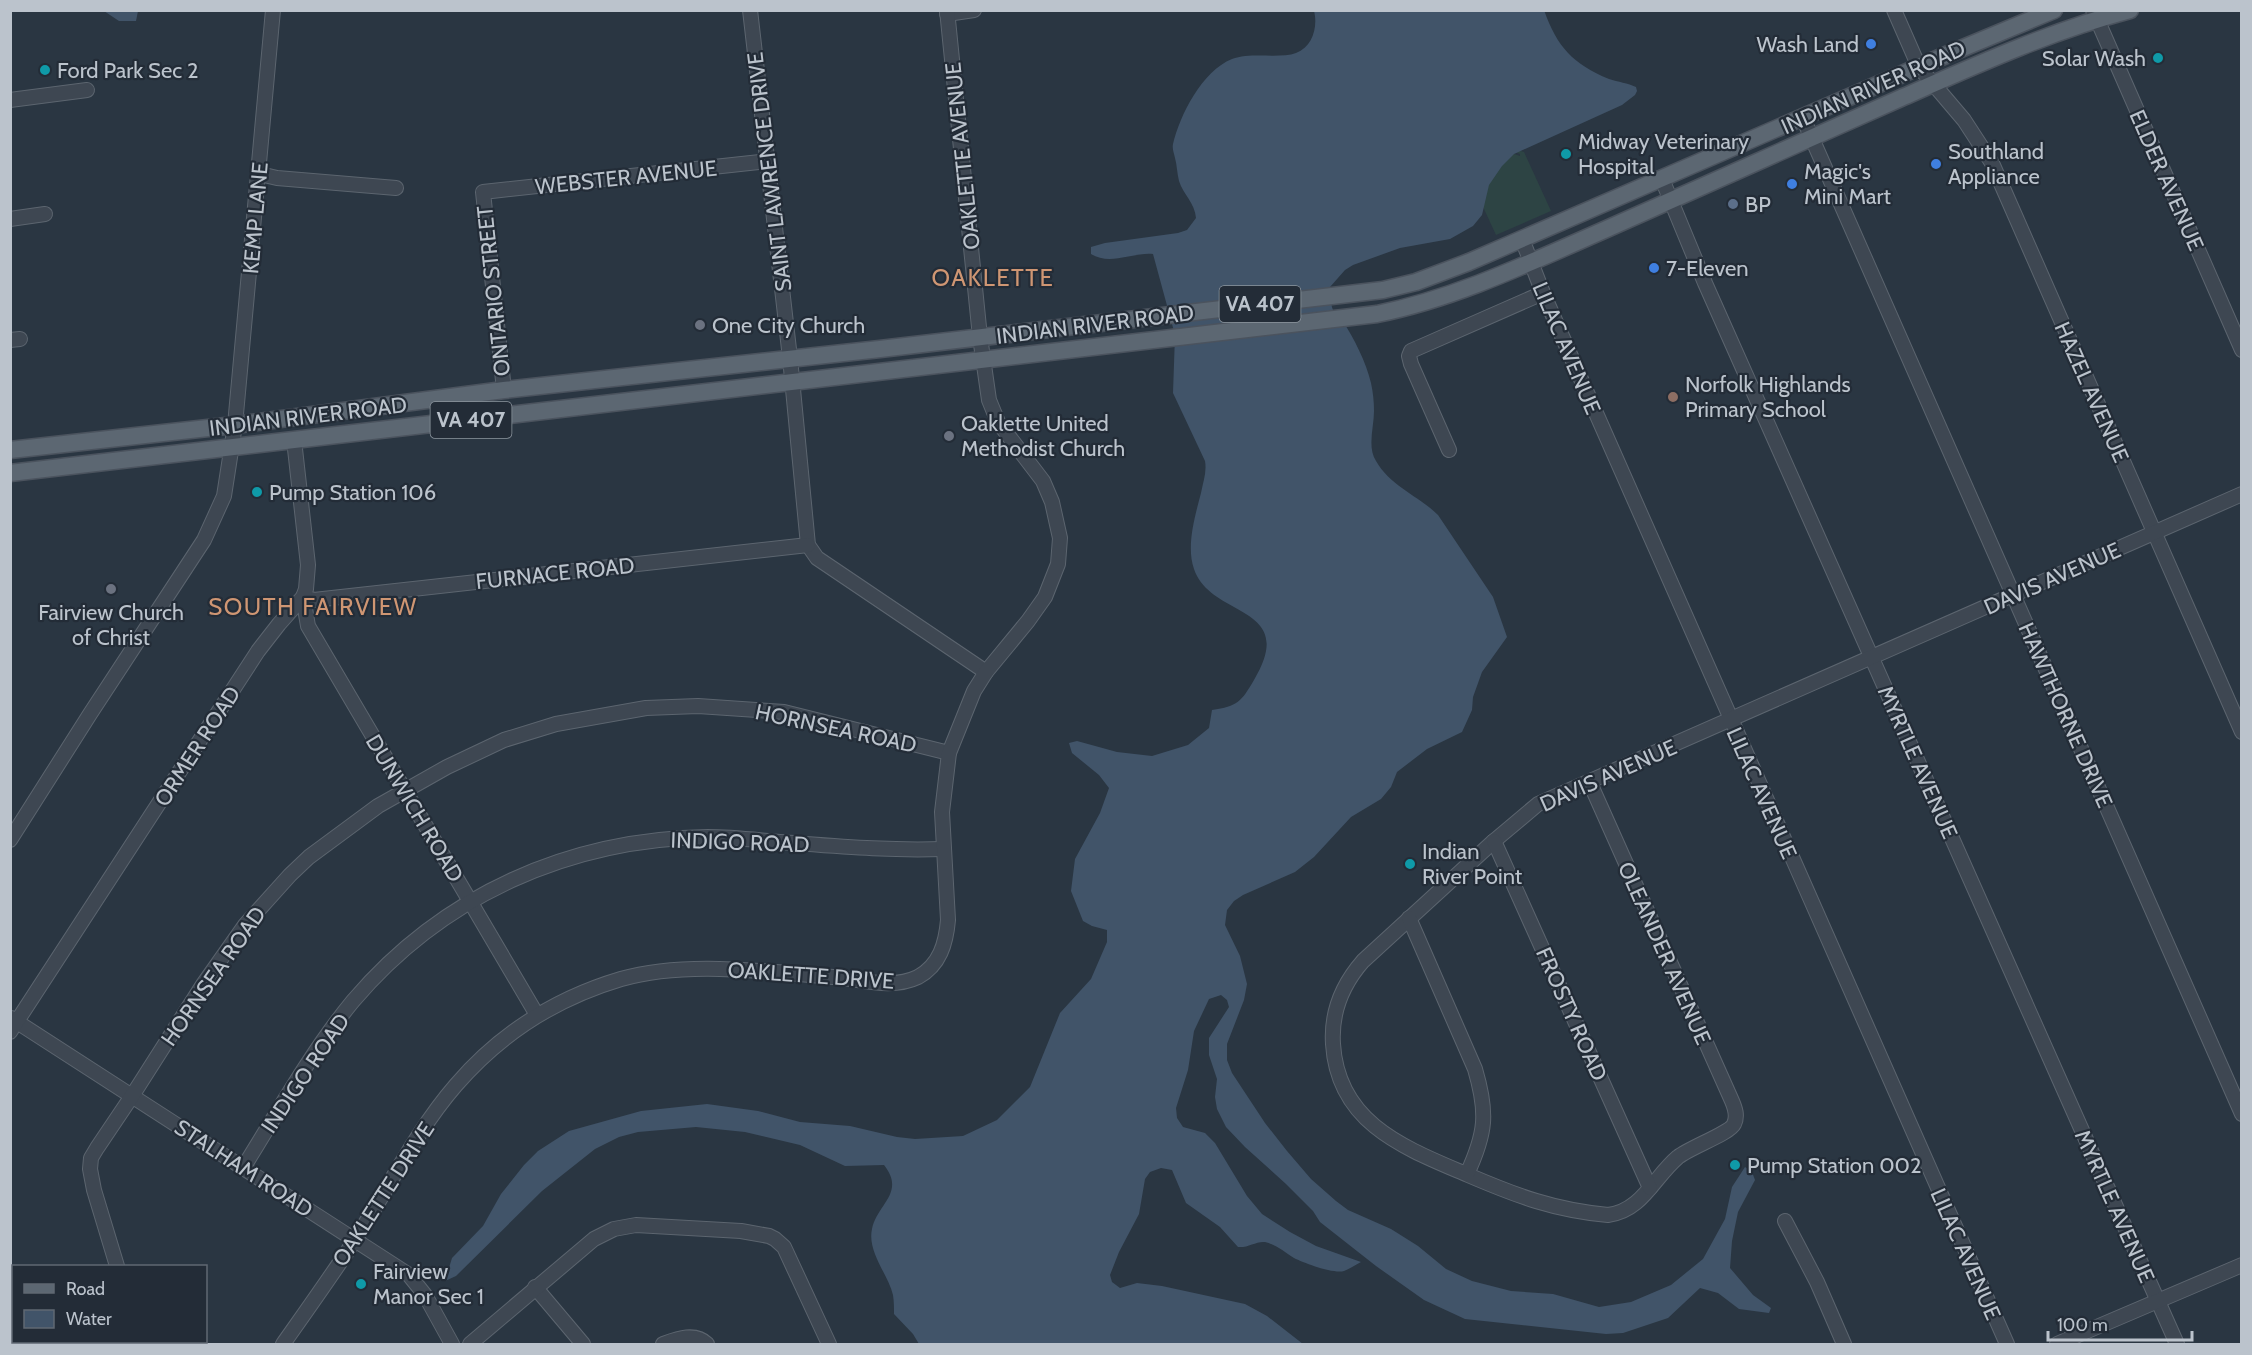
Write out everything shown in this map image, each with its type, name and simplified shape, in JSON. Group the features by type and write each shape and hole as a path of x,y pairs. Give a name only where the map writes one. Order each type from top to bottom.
{"main road":[{"name":"INDIAN RIVER ROAD","path":"10,450 235,425 504,390 980,337 1395,287 1443,273 2054,10"},
{"name":"INDIAN RIVER ROAD","path":"10,472 232,448 1398,310 1436,299 1531,262 2095,15 2130,10"}],"street":[{"name":"KEMP LANE","path":"10,840 212,526 224,496 235,425 260,174 273,10"},
{"name":"SAINT LAWRENCE DRIVE","path":"750,10 790,358 808,545"},
{"path":"947,12 974,10"},
{"name":"HAZEL AVENUE","path":"1894,10 1918,67 1964,120 1992,162 2241,732"},
{"name":"OAKLETTE AVENUE","path":"947,12 980,337"},
{"name":"ELDER AVENUE","path":"2095,15 2241,350"},
{"path":"10,100 87,90"},
{"name":"HAWTHORNE DRIVE","path":"1803,118 2241,1114"},
{"name":"WEBSTER AVENUE","path":"483,192 768,161"},
{"path":"260,174 277,178 396,188"},
{"name":"MYRTLE AVENUE","path":"1662,178 1705,283 2177,1344"},
{"name":"ONTARIO STREET","path":"483,192 504,390"},
{"path":"10,219 45,214"},
{"name":"LILAC AVENUE","path":"1522,239 1542,293 2007,1344"},
{"path":"1449,450 1409,356 1412,351 1542,293"},
{"name":"OAKLETTE DRIVE","path":"283,1344 455,1086 491,1049 537,1015 568,998 605,984 658,971 731,970 834,977 887,984 916,977 935,963 941,954 947,934 943,796 949,753 974,691 986,672 1045,597 1058,564 1060,538 1054,508 1043,481 998,422 989,400 980,337"},
{"name":"ORMER ROAD","path":"13,1024 258,651 303,597 309,572 294,440"},
{"name":"DAVIS AVENUE","path":"1735,1123 1727,1131 1696,1145 1677,1158 1643,1197 1628,1210 1608,1215 1528,1200 1415,1153 1373,1125 1346,1093 1334,1058 1332,1031 1334,1018 1347,982 1363,961 1494,840 1539,804 2241,494"},
{"path":"808,545 817,558 986,672"},
{"name":"FURNACE ROAD","path":"303,597 314,600 808,545"},
{"name":"DUNWICH ROAD","path":"303,597 308,626 537,1015"},
{"name":"HORNSEA ROAD","path":"117,1265 90,1169 91,1158 97,1148 204,983 257,910 309,857 378,806 404,790 470,755 530,731 594,716 646,708 708,706 784,712 949,753"},
{"name":"OLEANDER AVENUE","path":"1590,783 1736,1110 1735,1123"},
{"name":"INDIGO ROAD","path":"243,1168 323,1042 352,1002 402,950 422,933 509,881 560,861 601,849 654,840 723,837 892,851 943,849"},
{"name":"FROSTY ROAD","path":"1494,840 1650,1188"},
{"path":"1409,918 1475,1069 1481,1088 1484,1117 1482,1136 1467,1174"},
{"name":"STALHAM ROAD","path":"13,1024 132,1096 409,1275 417,1283 452,1344"},
{"path":"1785,1221 1812,1272 1844,1344"},
{"path":"470,1344 594,1239 607,1231 636,1225 741,1231 775,1239 784,1247 829,1344"},
{"path":"2057,1344 2241,1265"},
{"path":"535,1287 583,1344"},
{"path":"663,1344 690,1337 698,1338 707,1344"}],"green space":[{"path":"1484,140 1524,152 1551,211 1496,235 1467,172 1497,148 1520,156 1520,154"}],"water":[{"path":"1544,10 1555,34 1568,53 1596,73 1636,87 1635,95 1622,105 1514,154 1502,166 1489,185 1482,215 1473,226 1450,239 1400,248 1353,265 1345,270 1330,287 1333,310 1355,342 1371,383 1374,411 1371,443 1376,461 1397,484 1438,515 1493,597 1507,637 1482,672 1473,697 1472,710 1462,732 1427,749 1397,772 1391,787 1381,799 1351,817 1314,857 1295,872 1243,895 1227,910 1225,925 1240,956 1247,984 1244,1000 1227,1044 1227,1060 1232,1073 1265,1123 1311,1179 1336,1201 1348,1210 1391,1229 1418,1246 1446,1269 1472,1281 1511,1291 1553,1294 1599,1307 1631,1302 1671,1285 1703,1259 1725,1219 1732,1187 1745,1167 1752,1172 1755,1180 1738,1212 1732,1241 1730,1268 1753,1295 1771,1308 1769,1313 1739,1309 1718,1293 1700,1288 1668,1318 1623,1333 1606,1334 1465,1319 1424,1300 1320,1222 1313,1211 1226,1127 1217,1109 1215,1097 1217,1079 1209,1055 1209,1038 1229,1007 1227,1000 1221,995 1209,999 1194,1031 1188,1070 1176,1108 1177,1118 1183,1127 1205,1133 1215,1143 1247,1196 1262,1214 1316,1246 1361,1262 1339,1272 1319,1268 1294,1258 1265,1242 1238,1247 1220,1227 1186,1203 1172,1170 1161,1168 1150,1172 1145,1179 1139,1214 1110,1275 1112,1282 1120,1288 1137,1283 1162,1286 1245,1304 1267,1316 1303,1344 919,1344 894,1314 893,1295 872,1246 872,1229 875,1220 891,1191 890,1175 884,1165 845,1166 800,1145 745,1132 696,1127 638,1132 619,1137 595,1149 542,1191 456,1276 445,1281 452,1258 483,1226 501,1194 524,1165 538,1151 569,1131 641,1111 707,1104 758,1111 800,1122 850,1126 897,1137 915,1139 963,1136 997,1120 1030,1087 1060,1013 1091,979 1107,942 1107,930 1083,921 1071,891 1075,859 1100,813 1109,788 1099,775 1072,753 1069,743 1077,741 1117,752 1152,756 1188,745 1209,728 1212,710 1233,705 1242,698 1254,680 1265,655 1266,638 1259,625 1203,585 1194,569 1191,541 1206,469 1205,461 1173,393 1175,335 1153,254 1106,259 1091,254 1091,247 1187,230 1196,218 1179,181 1173,146 1181,120 1194,95 1211,73 1232,59 1248,56 1289,55 1302,50 1307,46 1315,29 1314,11"},
{"path":"104,11 138,11 136,21 119,21"}],"place":[{"name":"Wash Land","path":"1871,44"},
{"name":"Solar Wash","path":"2158,58"},
{"name":"Ford Park Sec 2","path":"45,70"},
{"name":"Midway Veterinary Hospital","path":"1566,154"},
{"name":"Southland Appliance","path":"1936,164"},
{"name":"Magic's Mini Mart","path":"1792,184"},
{"name":"BP","path":"1733,204"},
{"name":"7-Eleven","path":"1654,268"},
{"name":"One City Church","path":"700,325"},
{"name":"Norfolk Highlands Primary School","path":"1673,397"},
{"name":"Oaklette United Methodist Church","path":"949,436"},
{"name":"Pump Station 106","path":"257,492"},
{"name":"Fairview Church of Christ","path":"111,589"},
{"name":"Indian River Point","path":"1410,864"},
{"name":"Pump Station 002","path":"1735,1165"},
{"name":"Fairview Manor Sec 1","path":"361,1284"}],"district":[{"name":"OAKLETTE","path":"993,278"},
{"name":"SOUTH FAIRVIEW","path":"313,607"}]}
